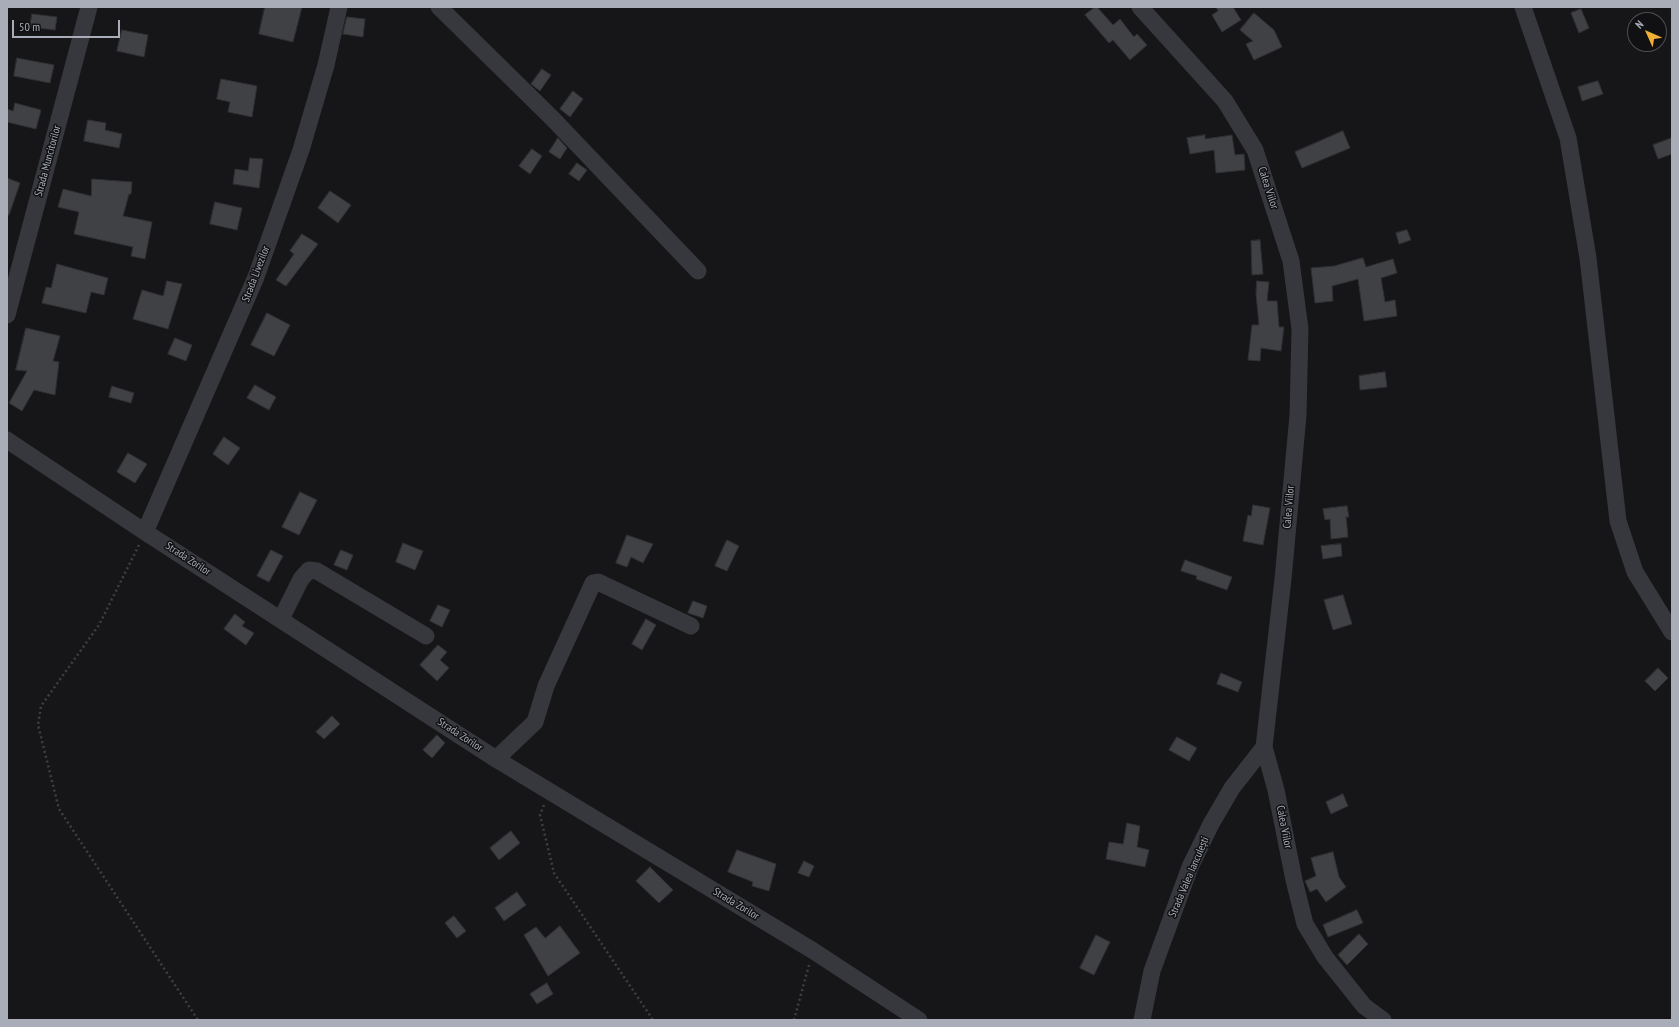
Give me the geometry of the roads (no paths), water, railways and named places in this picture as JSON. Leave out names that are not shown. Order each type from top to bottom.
[{"type":"street","name":"Strada Muncitorilor","points":[[7,315],[89,7]]},
{"type":"street","name":"Strada Livezilor","points":[[145,532],[256,277],[301,150],[326,65],[339,7]]},
{"type":"street","points":[[439,7],[553,119],[698,271]]},
{"type":"street","name":"Calea Viilor","points":[[1140,7],[1225,101],[1255,150],[1291,261],[1300,329],[1298,415],[1283,579],[1264,747],[1276,790],[1294,880],[1305,924],[1324,956],[1364,1006],[1384,1020]]},
{"type":"street","points":[[1523,7],[1568,138],[1588,258],[1618,521],[1634,572],[1672,632]]},
{"type":"street","name":"Strada Zorilor","points":[[7,440],[145,532],[496,759],[812,950],[919,1020]]},
{"type":"street","points":[[281,619],[301,579],[309,570],[317,571],[426,636]]},
{"type":"street","points":[[496,759],[535,722],[546,686],[593,583],[598,582],[691,626]]},
{"type":"street","name":"Strada Valea Ianculești","points":[[1142,1020],[1152,971],[1190,866],[1211,824],[1232,788],[1264,747]]}]
